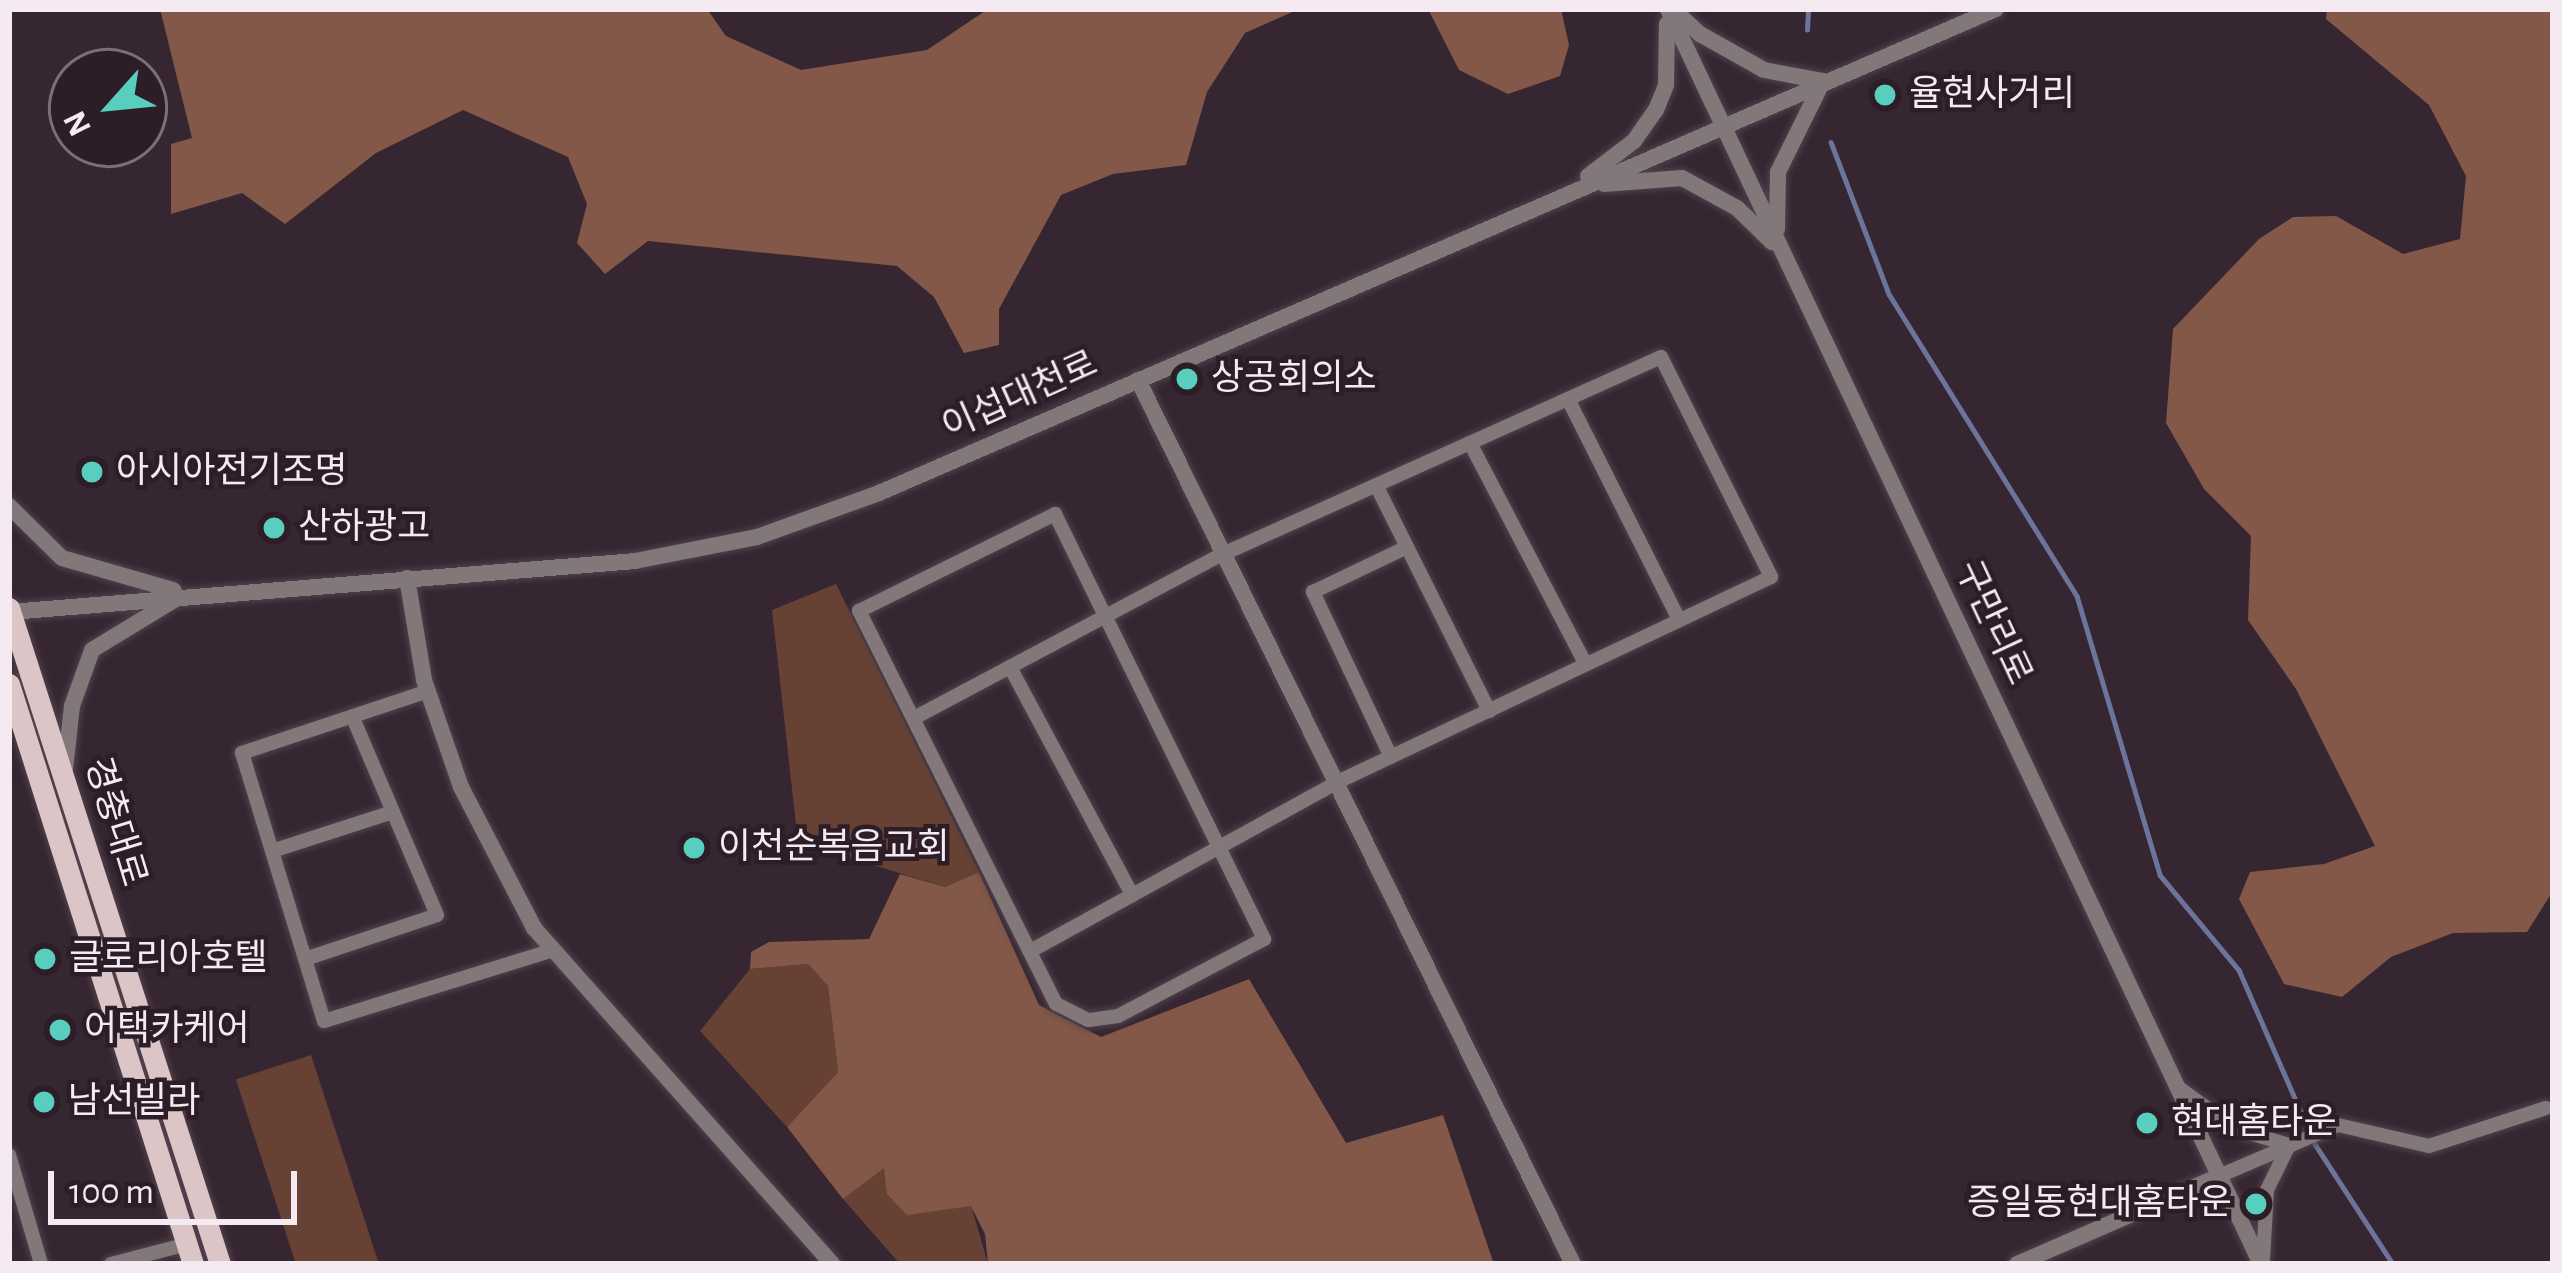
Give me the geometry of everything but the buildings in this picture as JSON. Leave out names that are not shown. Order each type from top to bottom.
[{"type":"main road","name":"경충대로","points":[[10,610],[220,1264]]},
{"type":"main road","name":"경충대로","points":[[9,685],[190,1254]]},
{"type":"street","points":[[1669,9],[1700,34],[1764,70],[1823,82],[1778,172],[1779,248]]},
{"type":"street","points":[[1568,192],[1634,141],[1656,110],[1671,49],[1669,9]]},
{"type":"street","name":"구만리로","points":[[1669,9],[2262,1264]]},
{"type":"street","name":"이섭대천로","points":[[10,610],[634,561],[757,537],[1138,380],[1996,9]]},
{"type":"street","points":[[1568,192],[1652,175],[1682,178],[1737,208],[1779,248]]},
{"type":"street","points":[[914,718],[1223,554],[1661,357],[1771,577],[1336,783],[1030,951]]},
{"type":"street","points":[[1138,380],[1574,1264]]},
{"type":"street","points":[[1568,399],[1679,620]]},
{"type":"street","points":[[1470,443],[1586,664]]},
{"type":"street","points":[[1376,485],[1489,711]]},
{"type":"street","points":[[9,506],[75,565],[185,593]]},
{"type":"street","points":[[1055,514],[1108,615],[1264,939],[1118,1016],[1088,1020],[1056,1004],[860,611],[1055,514]]},
{"type":"street","points":[[1391,757],[1313,592],[1407,547]]},
{"type":"street","points":[[407,578],[428,691],[461,787],[534,928],[832,1264]]},
{"type":"street","points":[[65,771],[72,706],[92,650],[185,593]]},
{"type":"street","points":[[1010,667],[1132,895]]},
{"type":"street","points":[[428,691],[242,753],[324,1021],[554,950]]},
{"type":"street","points":[[305,958],[437,915],[352,716]]},
{"type":"street","points":[[272,850],[393,812]]},
{"type":"street","points":[[2176,1086],[2236,1130],[2289,1145]]},
{"type":"street","points":[[2017,1264],[2331,1127],[2428,1146],[2546,1108]]},
{"type":"street","points":[[2262,1264],[2260,1220],[2289,1145]]},
{"type":"street","points":[[9,1155],[41,1264]]},
{"type":"street","points":[[111,1264],[190,1254]]},
{"type":"shaded area","points":[[160,9],[707,9],[726,36],[801,70],[927,50],[988,9],[1299,9],[1245,33],[1207,92],[1186,165],[1113,174],[1061,195],[999,309],[999,345],[964,353],[934,297],[897,266],[648,241],[605,274],[577,243],[587,204],[568,157],[463,110],[376,153],[285,224],[242,193],[171,214],[171,144],[192,138]]},
{"type":"shaded area","points":[[1428,9],[1561,9],[1569,45],[1560,76],[1508,94],[1459,70]]},
{"type":"shaded area","points":[[2327,9],[2553,9],[2553,891],[2527,932],[2453,933],[2391,957],[2342,997],[2284,984],[2239,899],[2250,872],[2324,864],[2375,846],[2296,689],[2248,620],[2251,536],[2204,489],[2166,423],[2173,329],[2259,239],[2293,217],[2336,216],[2403,254],[2460,239],[2466,176],[2429,105],[2326,19]]},
{"type":"shaded area","points":[[836,584],[979,872],[945,887],[798,842],[772,610]]},
{"type":"shaded area","points":[[979,872],[1039,1005],[1101,1037],[1249,979],[1346,1143],[1443,1115],[1494,1264],[988,1264],[985,1234],[971,1206],[907,1215],[887,1194],[884,1168],[843,1199],[787,1127],[838,1072],[828,986],[808,964],[750,969],[751,952],[769,942],[869,939],[900,874],[945,887]]},
{"type":"shaded area","points":[[808,964],[828,986],[838,1072],[787,1127],[700,1031],[750,969]]},
{"type":"shaded area","points":[[311,1055],[379,1264],[296,1264],[236,1079]]},
{"type":"shaded area","points":[[885,1166],[907,1214],[971,1205],[988,1264],[900,1264],[843,1199]]},
{"type":"waterway","points":[[1807,30],[1808,9]]},
{"type":"waterway","points":[[1831,142],[1889,294],[2077,596],[2160,875],[2239,970],[2315,1144],[2393,1264]]},
{"type":"place","name":"율현사거리","points":[[1885,95]]},
{"type":"place","name":"상공회의소","points":[[1187,379]]},
{"type":"place","name":"아시아전기조명","points":[[92,472]]},
{"type":"place","name":"산하광고","points":[[274,528]]},
{"type":"place","name":"이천순복음교회","points":[[694,848]]},
{"type":"place","name":"글로리아호텔","points":[[45,959]]},
{"type":"place","name":"어택카케어","points":[[60,1030]]},
{"type":"place","name":"남선빌라","points":[[44,1102]]},
{"type":"place","name":"현대홈타운","points":[[2147,1123]]},
{"type":"place","name":"증일동현대홈타운","points":[[2256,1204]]}]
